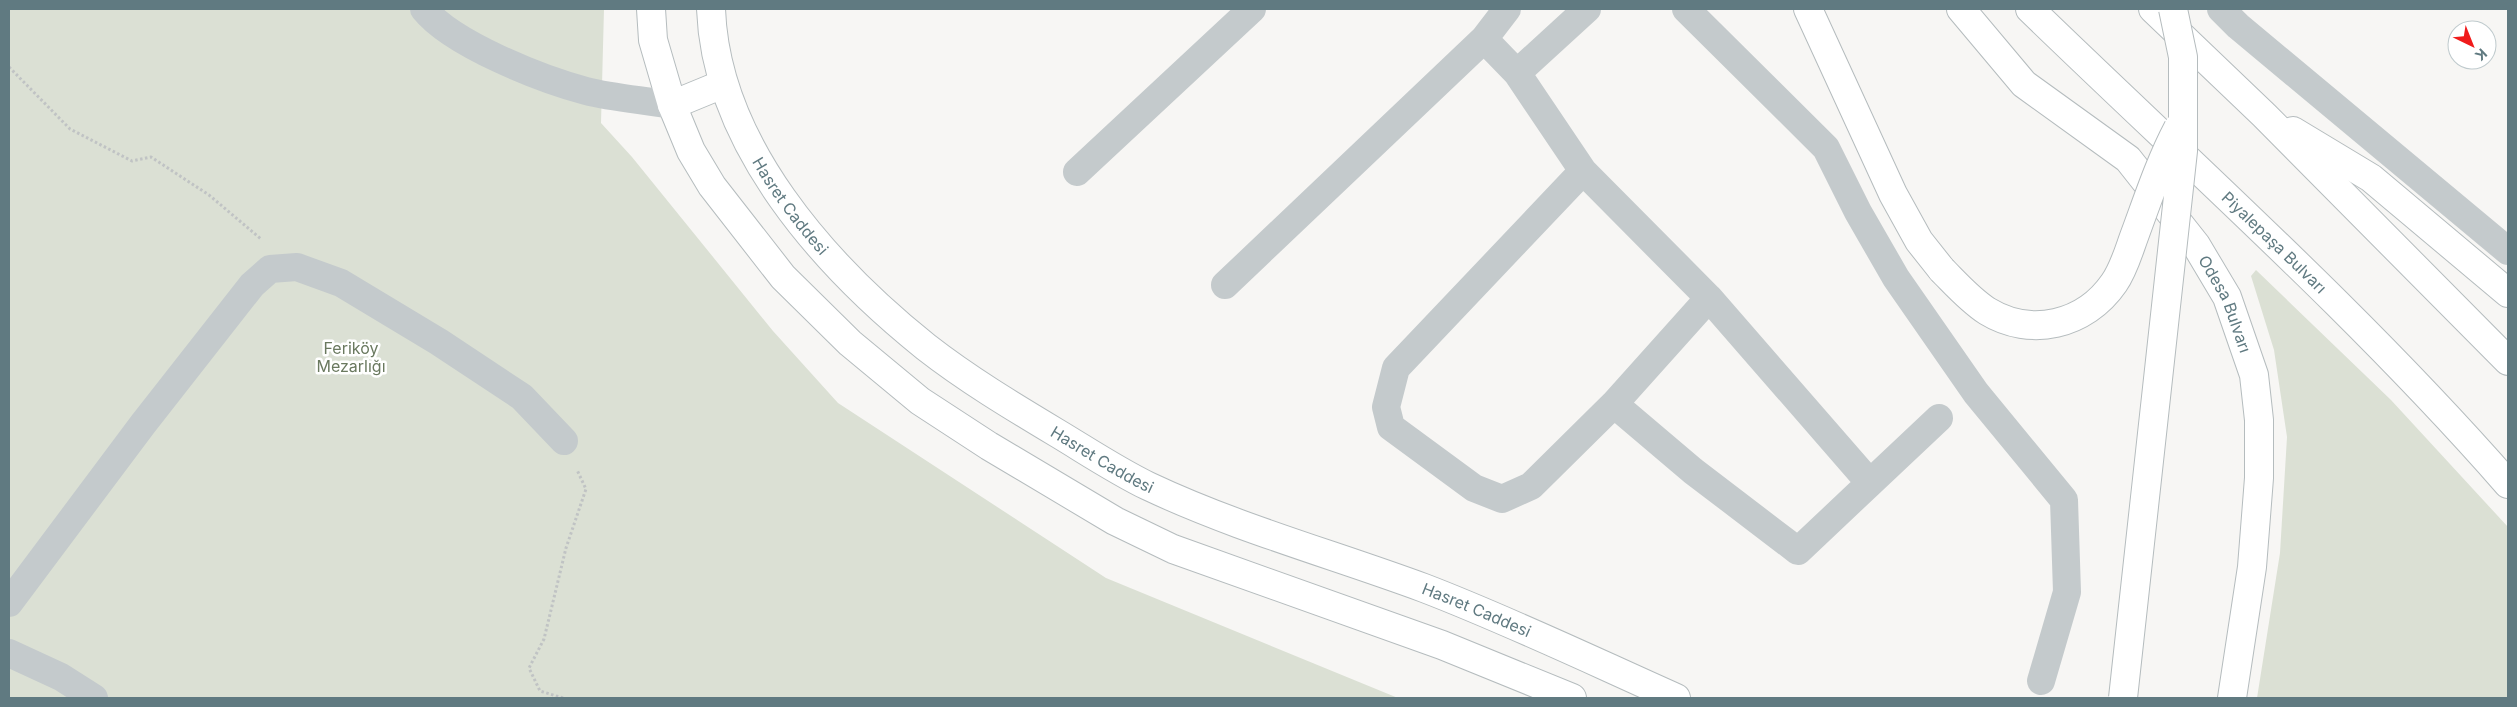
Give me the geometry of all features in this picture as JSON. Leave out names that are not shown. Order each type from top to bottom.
[{"type":"main road","points":[[652,9],[653,40],[672,104],[691,151],[712,186],[783,277],[850,343],[920,401],[989,446],[1115,521],[1173,549],[1442,645],[1572,698]]},
{"type":"main road","name":"Hasret Caddesi","points":[[711,9],[716,57],[723,84],[741,130],[769,177],[801,221],[834,260],[873,301],[928,348],[995,396],[1146,485],[1218,517],[1426,589],[1676,698]]},
{"type":"main road","points":[[1808,9],[1893,194],[1919,241],[1942,270],[1987,311],[2011,322],[2034,327],[2054,325],[2077,316],[2096,304],[2115,283],[2125,262],[2168,146],[2184,116]]},
{"type":"main road","name":"Odesa Bulvarı","points":[[1961,9],[2024,84],[2128,159],[2196,245],[2227,297],[2254,375],[2259,420],[2259,478],[2252,568],[2232,698]]},
{"type":"main road","name":"Piyalepaşa Bulvarı","points":[[2030,9],[2300,269],[2470,441],[2508,484]]},
{"type":"main road","points":[[2153,9],[2264,115],[2508,361]]},
{"type":"main road","points":[[2123,698],[2179,192],[2184,116],[2183,57],[2173,9]]},
{"type":"main road","points":[[672,104],[723,84]]},
{"type":"main road","points":[[2264,115],[2371,178],[2508,293]]},
{"type":"street","points":[[424,9],[435,23],[498,58],[586,91],[672,104]]},
{"type":"street","points":[[1077,172],[1252,9]]},
{"type":"street","points":[[1225,285],[1484,39],[1507,9]]},
{"type":"street","points":[[1517,73],[1587,9]]},
{"type":"street","points":[[1686,9],[1826,148],[1858,212],[1896,278],[1976,393],[2064,500],[2067,592],[2041,681]]},
{"type":"street","points":[[2221,9],[2508,251]]},
{"type":"street","points":[[1484,39],[1517,73],[1583,170],[1709,298],[1870,483]]},
{"type":"street","points":[[1583,170],[1396,368],[1386,407],[1391,427],[1474,488],[1502,499],[1531,486],[1614,404],[1709,298]]},
{"type":"street","points":[[9,603],[143,424],[252,285],[270,269],[297,267],[340,283],[439,342],[522,397],[564,441]]},
{"type":"street","points":[[1614,404],[1693,470],[1798,551],[1939,418]]},
{"type":"street","points":[[9,653],[62,677],[94,698]]},
{"type":"path","points":[[9,67],[70,129],[132,161],[151,157],[209,195],[265,243],[287,267]]},
{"type":"path","points":[[563,698],[540,691],[529,668],[544,639],[566,548],[586,489],[564,441]]},
{"type":"green space","name":"Feriköy Mezarlığı","points":[[9,9],[604,9],[601,123],[632,157],[773,331],[838,403],[1106,578],[1398,698],[9,698]]},
{"type":"green space","points":[[2256,270],[2391,400],[2508,527],[2508,698],[2257,698],[2280,553],[2287,437],[2274,350],[2251,276]]}]
